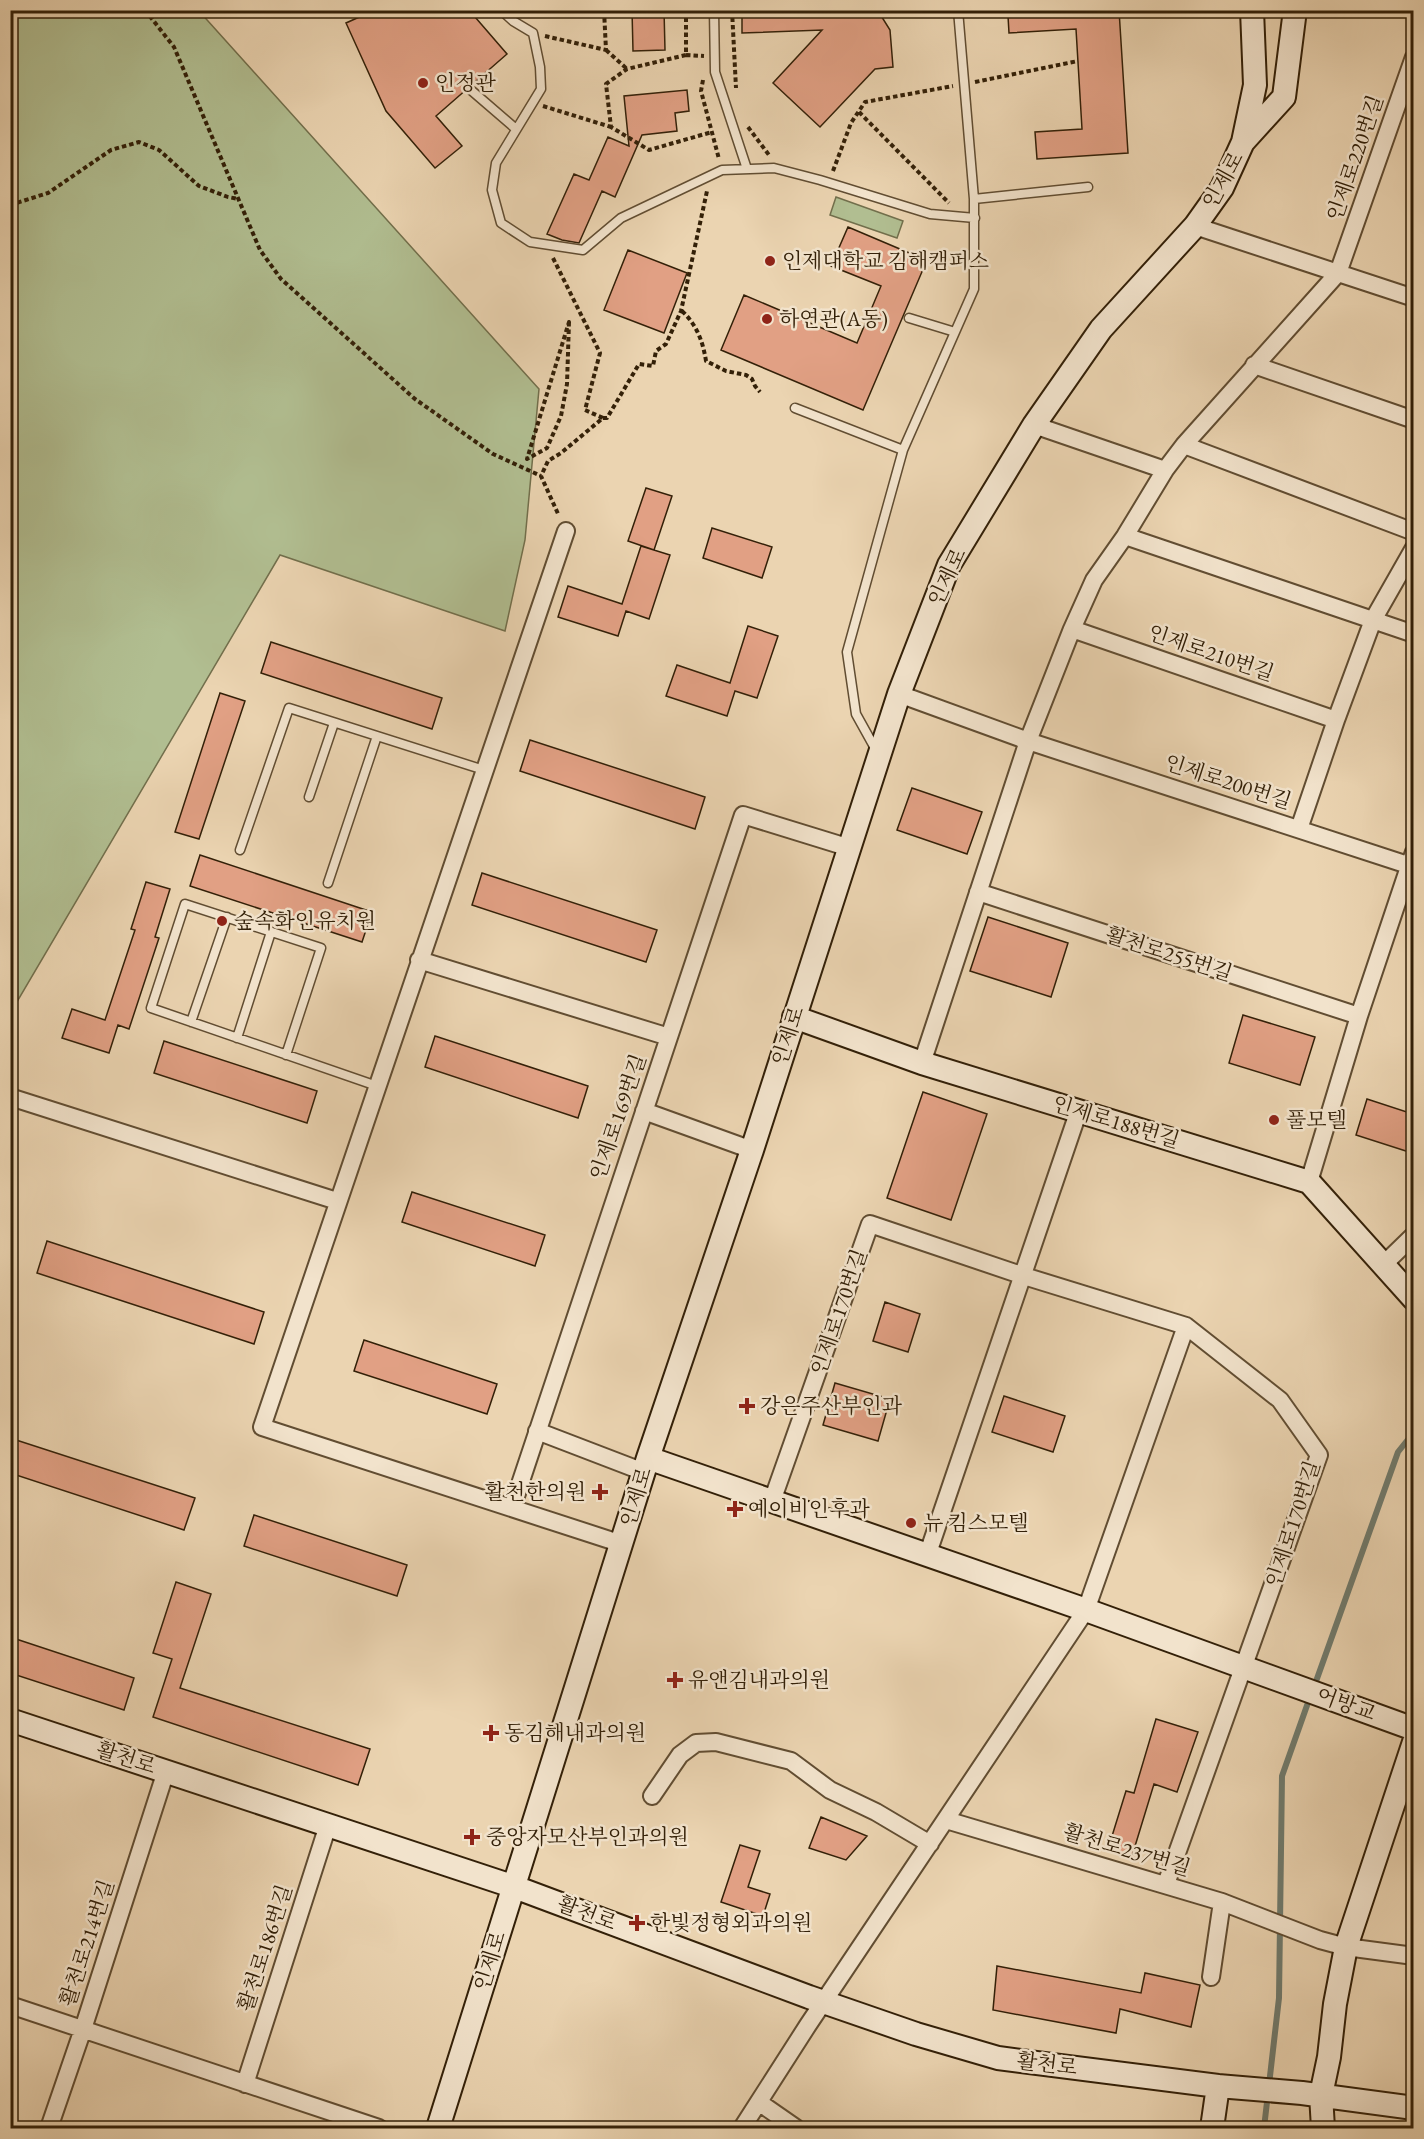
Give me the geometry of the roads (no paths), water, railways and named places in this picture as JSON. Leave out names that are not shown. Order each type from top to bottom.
[{"type":"street","name":"인제로","points":[[438,2128],[512,1886],[646,1465],[752,1150],[899,694],[949,565],[1034,425],[1101,329],[1195,226],[1221,188],[1243,142],[1255,85],[1252,10]]},
{"type":"street","points":[[1243,142],[1284,97],[1295,10]]},
{"type":"street","name":"인제로220번길","points":[[1338,273],[1413,57]]},
{"type":"street","points":[[1195,226],[1413,298]]},
{"type":"street","points":[[922,1063],[1028,741],[1072,628],[1095,580],[1165,470],[1254,365],[1338,273]]},
{"type":"street","points":[[1254,365],[1413,420]]},
{"type":"street","points":[[1034,425],[1165,470]]},
{"type":"street","points":[[1184,446],[1413,532]]},
{"type":"street","points":[[566,531],[262,1427],[622,1544]]},
{"type":"street","points":[[1125,536],[1413,634]]},
{"type":"street","points":[[1299,829],[1373,620],[1413,548]]},
{"type":"street","name":"인제로210번길","points":[[1072,628],[1336,720]]},
{"type":"street","name":"인제로200번길","points":[[899,694],[1028,741],[1299,829],[1412,862]]},
{"type":"street","name":"인제로169번길","points":[[512,1508],[743,815],[850,848]]},
{"type":"street","points":[[1412,862],[1359,1016],[1309,1182],[1413,1299]]},
{"type":"street","name":"활천로255번길","points":[[978,892],[1359,1016]]},
{"type":"street","points":[[419,960],[669,1037]]},
{"type":"street","name":"인제로188번길","points":[[794,1017],[922,1063],[1309,1182]]},
{"type":"street","points":[[10,1097],[337,1201]]},
{"type":"street","points":[[927,1556],[1079,1110]]},
{"type":"street","points":[[644,1111],[752,1150]]},
{"type":"street","name":"인제로170번길","points":[[772,1501],[870,1224],[1023,1276],[1186,1326],[1280,1400],[1318,1455],[1243,1668]]},
{"type":"street","points":[[1383,1265],[1413,1235]]},
{"type":"street","points":[[742,2128],[1086,1610],[1186,1326]]},
{"type":"street","points":[[537,1431],[772,1501],[1086,1610],[1243,1668],[1166,1884]]},
{"type":"street","name":"어방교","points":[[1243,1668],[1405,1726]]},
{"type":"street","name":"활천로","points":[[10,1720],[512,1886],[824,2002],[916,2034],[998,2058],[1229,2087],[1312,2094]]},
{"type":"street","points":[[652,1796],[680,1755],[696,1743],[716,1742],[791,1761],[830,1790],[876,1812],[930,1844]]},
{"type":"street","points":[[1323,2128],[1312,2094],[1329,2057],[1335,2004],[1346,1947],[1412,1749]]},
{"type":"street","name":"활천로214번길","points":[[49,2128],[165,1771]]},
{"type":"street","name":"활천로237번길","points":[[946,1820],[1166,1884],[1222,1902],[1320,1940],[1346,1947]]},
{"type":"street","name":"활천로186번길","points":[[245,2084],[328,1825]]},
{"type":"street","points":[[1211,1977],[1222,1902]]},
{"type":"street","points":[[1346,1947],[1413,1956]]},
{"type":"street","points":[[10,2005],[379,2128]]},
{"type":"street","points":[[1212,2128],[1229,2087]]},
{"type":"street","points":[[1312,2094],[1413,2108]]},
{"type":"street","points":[[760,2103],[796,2128]]},
{"type":"lane","points":[[501,10],[513,21],[533,33],[540,67],[541,89],[496,163],[492,190],[501,223],[530,242],[583,250],[621,218],[722,170],[774,168],[930,214],[975,218]]},
{"type":"lane","points":[[714,10],[716,72],[747,169]]},
{"type":"lane","points":[[879,755],[856,714],[847,652],[903,450],[974,289],[974,199],[958,10]]},
{"type":"lane","points":[[472,92],[516,129]]},
{"type":"lane","points":[[974,199],[1088,187]]},
{"type":"lane","points":[[909,318],[955,332]]},
{"type":"lane","points":[[795,408],[903,450]]},
{"type":"lane","points":[[240,850],[289,708],[484,770]]},
{"type":"lane","points":[[309,797],[334,723]]},
{"type":"lane","points":[[328,883],[377,736]]},
{"type":"lane","points":[[286,1055],[321,948],[185,904],[151,1008],[286,1055],[376,1086]]},
{"type":"lane","points":[[191,1022],[227,917]]},
{"type":"lane","points":[[237,1038],[271,932]]},
{"type":"waterway","points":[[1314,1687],[1398,1452],[1414,1432]]},
{"type":"waterway","points":[[1264,2128],[1279,1998],[1282,1776],[1310,1697]]},
{"type":"place","name":"인정관","points":[[423,83]]},
{"type":"place","name":"인제대학교 김해캠퍼스","points":[[770,261]]},
{"type":"place","name":"하연관(A동)","points":[[767,319]]},
{"type":"place","name":"숲속화인유치원","points":[[222,921]]},
{"type":"place","name":"풀모텔","points":[[1274,1120]]},
{"type":"place","name":"강은주산부인과","points":[[747,1406]]},
{"type":"place","name":"활천한의원","points":[[600,1492]]},
{"type":"place","name":"예이비인후과","points":[[735,1509]]},
{"type":"place","name":"뉴 킴스모텔","points":[[911,1523]]},
{"type":"place","name":"유앤김내과의원","points":[[675,1680]]},
{"type":"place","name":"동김해내과의원","points":[[491,1733]]},
{"type":"place","name":"중앙자모산부인과의원","points":[[472,1837]]},
{"type":"place","name":"한빛정형외과의원","points":[[637,1923]]}]
